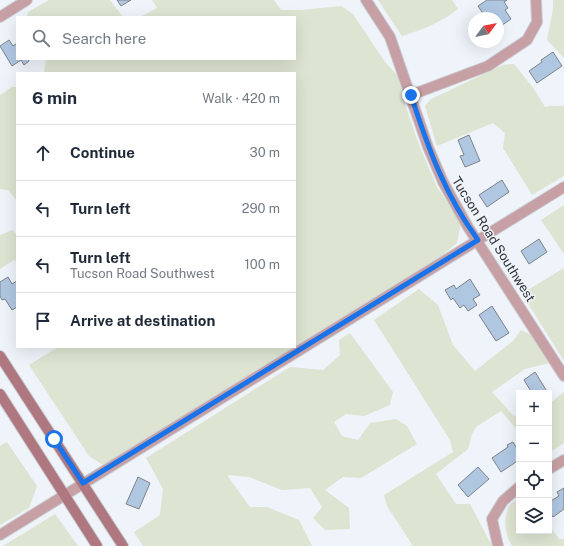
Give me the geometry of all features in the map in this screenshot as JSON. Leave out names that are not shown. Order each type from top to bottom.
[{"type":"street","points":[[0,16],[27,0]]},
{"type":"street","name":"Tucson Road Southwest","points":[[366,0],[390,37],[428,146],[443,182],[468,227],[478,240],[564,376]]},
{"type":"street","points":[[411,95],[488,66],[527,40],[538,22],[537,1]]},
{"type":"street","points":[[0,535],[564,187]]},
{"type":"street","points":[[0,356],[123,546]]},
{"type":"street","points":[[0,394],[97,546]]},
{"type":"street","points":[[552,467],[564,460]]},
{"type":"street","points":[[498,546],[492,519],[503,501],[516,490]]},
{"type":"green space","points":[[49,0],[110,0],[122,16],[27,16],[28,12]]},
{"type":"green space","points":[[152,0],[274,0],[281,10],[300,10],[341,6],[353,14],[385,62],[398,76],[406,107],[419,145],[437,187],[461,223],[457,243],[437,259],[296,345],[296,72],[44,72],[46,60],[296,60],[296,16],[142,16],[157,8]]},
{"type":"green space","points":[[378,0],[452,0],[458,9],[432,25],[402,36]]},
{"type":"green space","points":[[553,0],[564,0],[564,58],[547,40],[553,9]]},
{"type":"green space","points":[[514,64],[534,89],[545,107],[564,106],[564,176],[532,195],[503,148],[505,133],[493,123],[437,146],[425,106],[431,99],[503,65]]},
{"type":"green space","points":[[12,87],[16,87],[16,200],[8,190],[0,189],[0,95]]},
{"type":"green space","points":[[564,205],[564,254],[541,220]]},
{"type":"green space","points":[[13,230],[16,234],[16,261],[14,260],[0,269],[0,235]]},
{"type":"green space","points":[[564,268],[564,361],[529,305],[526,291]]},
{"type":"green space","points":[[419,289],[438,305],[453,345],[475,371],[513,341],[521,330],[532,335],[549,363],[525,369],[492,392],[514,416],[516,416],[516,428],[501,411],[476,427],[472,434],[468,449],[436,474],[456,504],[470,504],[492,546],[413,546],[387,506],[384,495],[453,452],[450,440],[374,320]]},
{"type":"green space","points":[[350,333],[393,392],[390,405],[364,416],[346,414],[334,422],[342,436],[358,440],[370,423],[396,419],[407,426],[417,444],[361,478],[343,477],[325,490],[349,508],[350,529],[325,530],[313,518],[322,507],[310,488],[282,490],[249,477],[227,475],[250,507],[267,507],[299,520],[312,546],[143,546],[134,532],[160,515],[163,489],[146,458],[290,367],[323,370],[340,355],[339,340]]},
{"type":"green space","points":[[56,348],[292,348],[103,465],[89,456],[29,365]]},
{"type":"green space","points":[[564,392],[564,443],[552,451],[552,426],[552,402]]},
{"type":"green space","points":[[7,442],[37,486],[29,508],[0,525],[0,446]]},
{"type":"green space","points":[[516,500],[516,534],[552,534],[552,529],[559,539],[564,539],[564,546],[512,546],[506,532],[505,521],[507,511],[511,504]]},
{"type":"green space","points":[[55,514],[78,546],[3,546]]},
{"type":"building","points":[[117,0],[131,0],[121,6]]},
{"type":"building","points":[[487,0],[507,0],[504,2],[508,8],[505,10],[511,19],[504,24],[504,12],[482,12],[478,6]]},
{"type":"building","points":[[9,40],[13,46],[16,44],[16,60],[21,60],[12,66],[0,46]]},
{"type":"building","points":[[553,52],[562,66],[537,83],[529,71]]},
{"type":"building","points":[[21,60],[28,60],[29,61],[24,65]]},
{"type":"building","points":[[469,135],[480,161],[465,167],[460,156],[464,155],[458,140]]},
{"type":"building","points":[[502,180],[509,192],[487,207],[479,195]]},
{"type":"building","points":[[539,239],[547,252],[529,264],[521,251]]},
{"type":"building","points":[[8,277],[12,284],[16,282],[16,308],[12,310],[5,299],[2,300],[0,296],[0,282]]},
{"type":"building","points":[[470,279],[480,295],[473,299],[477,305],[468,311],[464,305],[460,308],[453,298],[451,300],[445,290],[454,285],[456,289]]},
{"type":"building","points":[[492,306],[509,333],[496,341],[479,315]]},
{"type":"building","points":[[535,372],[546,390],[530,390],[524,380]]},
{"type":"building","points":[[513,442],[516,447],[516,462],[501,472],[492,458],[508,447],[507,445]]},
{"type":"building","points":[[478,467],[489,479],[468,497],[458,485]]},
{"type":"building","points":[[138,477],[150,483],[139,509],[126,504]]},
{"type":"building","points":[[564,488],[564,509],[553,517],[552,500],[559,496],[557,492]]},
{"type":"route","points":[[54,439],[83,483],[478,240],[468,227],[443,182],[428,146],[411,95]]}]
